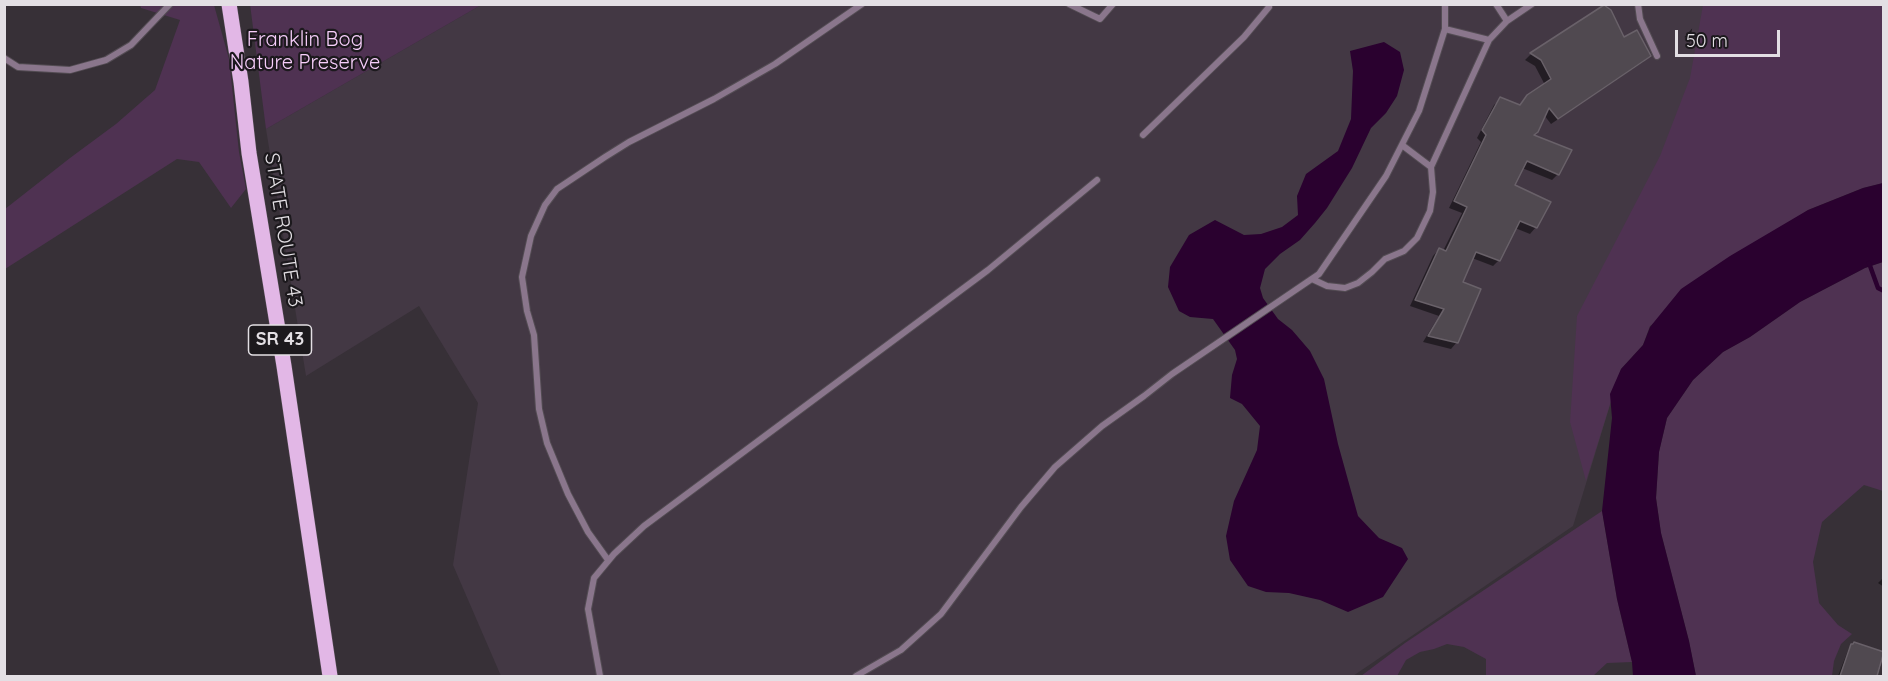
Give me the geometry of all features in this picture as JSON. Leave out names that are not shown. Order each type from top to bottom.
[{"type":"main road","name":"STATE ROUTE 43","points":[[229,4],[249,153],[330,676]]},
{"type":"lane","points":[[4,58],[18,67],[70,70],[106,60],[131,45],[170,4]]},
{"type":"lane","points":[[608,560],[588,532],[568,494],[547,443],[539,409],[534,335],[527,311],[522,277],[531,236],[545,205],[557,189],[605,157],[775,64],[862,4]]},
{"type":"lane","points":[[1069,4],[1100,19],[1113,4]]},
{"type":"lane","points":[[856,676],[901,650],[941,614],[1021,507],[1055,467],[1102,426],[1172,374],[1319,274],[1386,176],[1419,111],[1445,29],[1445,4]]},
{"type":"lane","points":[[1496,4],[1507,21]]},
{"type":"lane","points":[[1312,279],[1327,286],[1346,288],[1358,283],[1385,259],[1404,251],[1417,238],[1430,211],[1433,192],[1431,167],[1489,40],[1507,21],[1532,4]]},
{"type":"lane","points":[[1638,4],[1640,19],[1657,56]]},
{"type":"lane","points":[[1143,135],[1244,37],[1269,5]]},
{"type":"lane","points":[[1445,29],[1489,40]]},
{"type":"lane","points":[[1402,145],[1431,167]]},
{"type":"lane","points":[[600,676],[588,609],[594,578],[608,560],[644,526],[988,270],[1097,180]]},
{"type":"shaded area","points":[[481,5],[1809,5],[1709,81],[1573,526],[1353,676],[501,676],[453,565],[478,403],[419,306],[306,376],[266,129]]},
{"type":"shaded area","points":[[1384,42],[1400,52],[1404,70],[1397,96],[1386,113],[1371,128],[1352,168],[1327,208],[1300,240],[1280,254],[1265,269],[1260,288],[1263,298],[1278,319],[1292,330],[1310,351],[1324,379],[1338,444],[1358,516],[1379,538],[1402,548],[1408,559],[1383,597],[1348,612],[1320,600],[1289,593],[1266,592],[1248,586],[1230,560],[1226,536],[1234,501],[1257,450],[1260,426],[1242,404],[1230,398],[1232,375],[1237,359],[1235,350],[1213,319],[1190,317],[1179,311],[1168,287],[1170,267],[1189,235],[1215,220],[1244,235],[1261,234],[1282,227],[1298,215],[1297,196],[1306,174],[1338,151],[1351,119],[1353,71],[1350,51]]},
{"type":"shaded area","points":[[1883,183],[1883,262],[1865,268],[1800,302],[1750,337],[1723,352],[1693,380],[1667,418],[1659,452],[1656,498],[1661,533],[1696,676],[1633,676],[1602,511],[1612,418],[1610,394],[1621,369],[1643,345],[1650,327],[1681,289],[1730,256],[1808,210],[1863,188]]},
{"type":"green space","name":"Franklin Bog Nature Preserve","points":[[250,4],[481,4],[481,5],[266,129]]},
{"type":"green space","points":[[140,5],[214,5],[229,59],[239,152],[246,189],[231,208],[199,162],[177,159],[5,269],[5,209],[116,124],[155,90],[180,20],[141,8]]},
{"type":"green space","points":[[1703,5],[1883,5],[1883,183],[1863,188],[1808,210],[1650,326],[1643,345],[1621,369],[1586,481],[1570,422],[1577,316],[1660,156],[1690,78]]},
{"type":"green space","points":[[1883,262],[1883,491],[1864,485],[1822,522],[1813,562],[1819,603],[1838,625],[1852,634],[1841,644],[1834,661],[1832,676],[1696,676],[1661,533],[1656,498],[1659,452],[1667,418],[1693,380],[1723,352],[1750,337],[1800,302],[1865,268]]},
{"type":"green space","points":[[1602,511],[1617,599],[1632,662],[1607,663],[1593,676],[1487,676],[1486,659],[1464,647],[1447,644],[1420,652],[1406,660],[1397,676],[1361,676],[1405,643]]},
{"type":"building","points":[[1604,5],[1611,10],[1624,37],[1637,30],[1651,56],[1558,119],[1549,108],[1538,132],[1534,135],[1572,150],[1559,175],[1527,161],[1515,185],[1551,202],[1537,228],[1520,221],[1500,261],[1476,252],[1463,282],[1481,289],[1458,343],[1428,336],[1444,309],[1415,300],[1439,248],[1446,251],[1467,207],[1454,201],[1486,135],[1482,130],[1500,97],[1520,105],[1527,95],[1551,79],[1541,60],[1530,53]]},
{"type":"building","points":[[1854,642],[1884,652],[1877,676],[1840,676],[1851,644]]},
{"type":"waterway","points":[[1869,263],[1878,288],[1884,291]]}]
